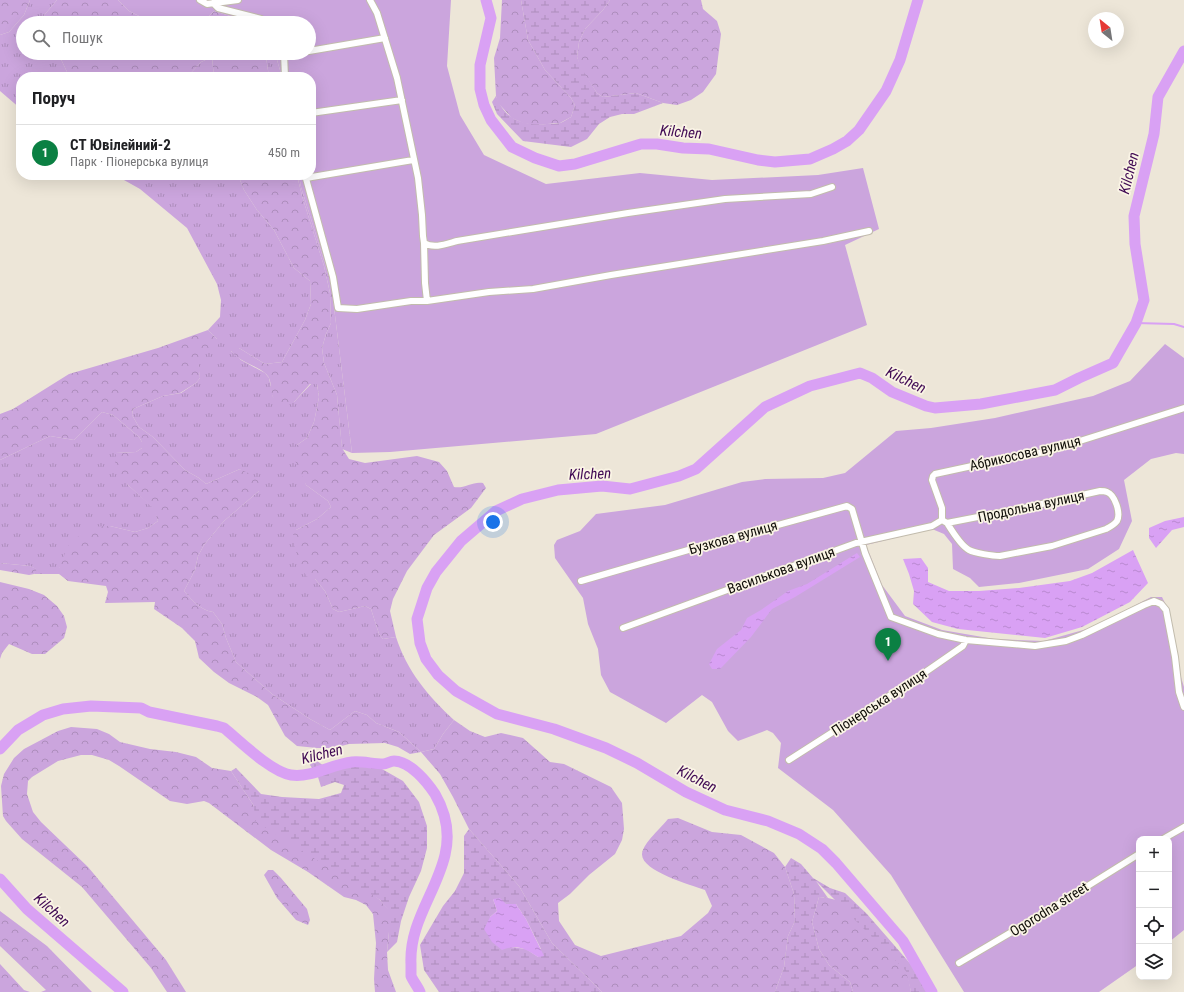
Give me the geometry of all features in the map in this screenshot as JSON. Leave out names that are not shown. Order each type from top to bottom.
[{"type":"street","points":[[200,0],[207,4],[238,0]]},
{"type":"street","points":[[370,0],[377,13],[397,78],[418,178],[424,243],[427,301]]},
{"type":"street","points":[[213,3],[218,8],[249,16]]},
{"type":"street","points":[[316,50],[385,38]]},
{"type":"street","points":[[285,60],[285,72]]},
{"type":"street","points":[[316,112],[402,100]]},
{"type":"street","points":[[316,175],[413,160]]},
{"type":"street","points":[[306,180],[334,277],[338,308],[357,309],[489,292],[533,289],[823,241],[869,231]]},
{"type":"street","points":[[424,243],[431,246],[436,246],[635,212],[725,199],[811,194],[832,187]]},
{"type":"street","name":"Абрикосова вулиця","points":[[944,522],[942,508],[932,480],[935,474],[1008,458],[1045,452],[1184,408]]},
{"type":"street","name":"Продольна вулиця","points":[[1100,491],[1106,492],[1110,495],[1115,502],[1118,511],[1118,518],[1113,525],[1106,529],[1052,546],[1000,556],[992,556],[969,550],[960,542],[944,522],[1024,508],[1100,491]]},
{"type":"street","name":"Бузкова вулиця","points":[[581,581],[847,506],[852,509],[865,553],[891,617],[938,634],[966,640]]},
{"type":"street","name":"Василькова вулиця","points":[[623,628],[856,543],[944,522]]},
{"type":"street","points":[[966,640],[1035,646],[1066,641],[1154,601],[1161,604],[1166,610],[1175,657],[1179,692],[1184,708]]},
{"type":"street","name":"Піонерська вулиця","points":[[789,760],[914,680],[963,646],[966,640]]},
{"type":"street","points":[[1168,836],[1184,827]]},
{"type":"street","name":"Ogorodna street","points":[[959,963],[1054,907],[1136,856]]},
{"type":"green space","points":[[0,0],[30,0],[24,15],[16,16],[16,24],[9,32],[0,35]]},
{"type":"green space","points":[[30,0],[57,0],[44,16],[23,16]]},
{"type":"green space","points":[[57,0],[118,0],[129,11],[139,16],[44,16]]},
{"type":"green space","points":[[118,0],[451,0],[447,66],[460,115],[484,155],[546,184],[640,173],[712,180],[818,175],[863,168],[879,229],[845,245],[867,325],[596,434],[390,452],[352,453],[331,283],[300,180],[316,180],[316,72],[281,72],[277,60],[316,60],[316,16],[230,16],[214,11],[209,16],[139,16],[129,11]]},
{"type":"green space","points":[[502,0],[521,0],[528,40],[545,70],[571,98],[575,105],[571,117],[560,123],[535,125],[523,123],[512,118],[498,103],[496,96],[494,58],[500,38]]},
{"type":"green space","points":[[521,0],[610,0],[603,10],[585,29],[579,42],[577,57],[582,69],[597,93],[603,97],[636,93],[663,103],[634,114],[622,114],[610,117],[599,124],[587,139],[571,147],[523,141],[497,114],[492,102],[496,96],[500,104],[510,116],[516,120],[531,124],[561,123],[571,117],[575,105],[571,98],[545,70],[528,40]]},
{"type":"green space","points":[[610,0],[701,0],[703,9],[717,21],[721,34],[716,74],[703,92],[691,100],[677,105],[663,103],[636,93],[603,97],[597,93],[581,69],[577,57],[579,42],[585,29],[603,10]]},
{"type":"green space","points":[[214,11],[230,16],[209,16]]},
{"type":"green space","points":[[16,24],[16,60],[61,60],[67,72],[16,72],[16,105],[0,91],[0,35],[9,32]]},
{"type":"green space","points":[[61,60],[205,60],[201,62],[192,72],[67,72]]},
{"type":"green space","points":[[205,60],[212,60],[214,72],[192,72],[201,62]]},
{"type":"green space","points":[[212,60],[266,60],[268,72],[214,72]]},
{"type":"green space","points":[[266,60],[277,60],[281,72],[268,72]]},
{"type":"green space","points":[[124,180],[240,180],[244,190],[257,210],[274,230],[294,268],[310,281],[311,304],[305,320],[282,362],[265,364],[239,348],[231,351],[241,360],[265,373],[269,378],[273,397],[294,402],[311,384],[317,384],[319,397],[314,422],[307,438],[297,445],[306,485],[328,501],[331,507],[317,519],[296,530],[315,579],[325,591],[333,609],[339,612],[365,606],[371,609],[379,634],[383,639],[396,637],[412,672],[427,692],[454,720],[434,749],[421,752],[399,732],[376,723],[367,715],[355,711],[330,730],[310,719],[272,694],[236,662],[222,624],[213,612],[200,607],[184,591],[195,570],[198,556],[204,545],[224,521],[259,491],[240,469],[206,484],[185,470],[153,437],[139,427],[132,415],[133,409],[163,396],[181,393],[196,383],[200,378],[197,357],[217,339],[208,330],[220,317],[221,300],[217,284],[187,228],[140,189]]},
{"type":"green space","points":[[240,180],[298,180],[324,266],[330,293],[331,323],[322,348],[324,363],[337,395],[342,448],[349,459],[365,463],[417,456],[439,462],[447,471],[454,487],[483,483],[486,488],[471,508],[434,535],[407,571],[393,599],[390,611],[396,637],[383,639],[379,634],[371,609],[365,606],[339,612],[333,609],[325,591],[315,579],[309,579],[298,558],[293,535],[296,530],[317,519],[331,507],[328,501],[306,485],[293,456],[297,445],[307,438],[314,422],[319,397],[317,384],[310,384],[294,402],[282,406],[273,397],[268,376],[261,370],[239,359],[231,351],[228,345],[239,348],[265,364],[282,362],[305,320],[311,304],[310,281],[294,268],[274,230],[257,210],[244,190]]},
{"type":"green space","points":[[298,180],[300,180],[331,283],[352,453],[342,449],[337,395],[324,363],[322,348],[331,323],[330,293],[324,266]]},
{"type":"green space","points":[[208,330],[217,339],[218,345],[198,357],[200,378],[196,383],[180,393],[163,396],[133,409],[132,415],[139,427],[153,437],[185,470],[206,484],[240,469],[261,482],[259,491],[224,521],[204,545],[198,556],[195,570],[184,591],[200,607],[213,612],[222,624],[236,662],[272,694],[310,719],[330,730],[355,711],[367,715],[376,723],[399,732],[421,752],[410,754],[398,747],[385,743],[349,744],[334,748],[297,746],[285,736],[268,705],[257,697],[229,683],[214,672],[199,658],[195,641],[182,628],[154,609],[155,602],[105,603],[108,592],[106,586],[68,581],[59,574],[59,568],[69,544],[90,527],[110,526],[135,532],[148,528],[158,521],[154,509],[128,485],[115,465],[116,453],[136,452],[142,448],[142,442],[139,437],[113,415],[102,412],[74,440],[50,436],[0,460],[0,414],[13,409],[69,374],[158,348]]},
{"type":"green space","points":[[1165,344],[1184,358],[1184,454],[1176,453],[1151,459],[1124,480],[1132,521],[1119,549],[1088,569],[1019,583],[979,587],[970,578],[953,569],[952,544],[944,534],[932,529],[866,545],[882,585],[905,616],[942,630],[994,639],[1044,641],[1094,627],[1151,597],[1162,597],[1167,607],[1180,674],[1184,687],[1184,930],[1172,940],[1172,836],[1136,836],[1136,966],[1099,992],[964,992],[891,875],[833,810],[778,768],[781,743],[773,733],[767,730],[738,741],[728,731],[712,702],[702,695],[666,723],[610,692],[601,675],[598,649],[588,624],[583,598],[555,558],[554,545],[557,540],[580,531],[596,514],[665,505],[742,482],[765,479],[823,478],[845,473],[896,431],[931,428],[995,418],[1093,396],[1130,381]]},
{"type":"green space","points":[[102,412],[113,415],[139,437],[142,442],[142,448],[136,452],[116,453],[128,485],[155,509],[158,521],[148,528],[135,532],[110,526],[59,568],[59,574],[34,574],[36,569],[30,566],[0,563],[0,460],[50,436],[74,440]]},
{"type":"green space","points":[[0,563],[30,566],[37,569],[34,574],[29,575],[0,570]]},
{"type":"green space","points":[[0,582],[29,589],[44,595],[57,606],[64,616],[67,627],[64,638],[45,654],[32,654],[9,644],[2,653],[0,659]]},
{"type":"green space","points":[[454,720],[470,731],[485,737],[501,733],[523,738],[550,762],[564,764],[611,787],[622,803],[624,829],[622,840],[615,854],[558,903],[559,921],[575,945],[601,956],[681,936],[708,913],[712,906],[705,890],[658,872],[649,866],[644,860],[642,854],[643,850],[653,835],[668,819],[678,818],[712,832],[741,835],[774,853],[785,867],[794,894],[795,921],[788,936],[784,967],[775,992],[602,992],[552,943],[519,886],[469,829],[440,774],[421,752],[434,749]]},
{"type":"green space","points":[[71,727],[97,729],[109,734],[120,742],[196,757],[212,768],[231,771],[254,806],[380,900],[389,910],[387,952],[388,970],[396,992],[375,992],[374,979],[376,943],[373,914],[366,905],[356,900],[344,897],[308,872],[271,850],[209,803],[204,801],[187,804],[170,801],[109,760],[92,755],[81,755],[58,761],[28,781],[27,794],[33,812],[41,822],[88,867],[166,960],[186,992],[167,992],[151,968],[82,887],[22,839],[3,816],[1,786],[4,774],[14,758],[24,749],[58,731]]},
{"type":"green space","points":[[313,760],[317,761],[331,771],[345,766],[361,765],[382,769],[403,781],[419,802],[427,826],[427,848],[421,871],[409,897],[401,921],[397,942],[387,952],[389,911],[380,900],[255,821],[254,806],[231,771],[236,768],[261,794],[319,799],[341,793],[344,785],[335,782],[321,787],[318,777],[310,765]]},
{"type":"green space","points":[[469,829],[519,886],[552,943],[602,992],[439,992],[424,970],[420,945],[443,906],[455,891],[464,873],[464,836]],"holes":[[[493,899],[506,904],[516,904],[526,919],[541,949],[538,957],[526,949],[511,947],[490,917],[497,911]]]},
{"type":"green space","points":[[791,858],[801,864],[813,878],[830,888],[845,893],[867,914],[914,968],[927,992],[911,992],[906,971],[816,881],[828,898],[819,897],[812,922],[819,949],[829,965],[850,982],[853,992],[775,992],[784,967],[788,936],[795,921],[794,894],[785,867]]},
{"type":"green space","points":[[268,870],[273,870],[281,878],[307,909],[310,920],[308,925],[296,920],[277,898],[264,875]]},
{"type":"green space","points":[[819,897],[844,902],[907,971],[911,992],[853,992],[850,982],[829,965],[819,949],[812,922]]},
{"type":"green space","points":[[0,911],[47,946],[92,992],[41,992],[46,990],[0,946]]},
{"type":"green space","points":[[0,964],[24,990],[30,992],[0,992]]},
{"type":"water","points":[[1184,517],[1184,527],[1172,530],[1156,548],[1149,538],[1149,528],[1165,521]]},
{"type":"water","points":[[1133,550],[1148,583],[1130,602],[1082,627],[1045,638],[958,629],[932,622],[913,604],[914,591],[903,559],[921,558],[928,568],[928,582],[949,591],[979,591],[1019,588],[1070,581],[1092,573]]},
{"type":"water","points":[[857,553],[860,557],[795,597],[772,609],[751,637],[720,669],[712,669],[709,664],[717,649],[741,630],[747,618],[788,591],[807,584]]},
{"type":"water","points":[[500,898],[506,904],[516,904],[526,919],[544,956],[538,957],[525,949],[517,947],[502,950],[492,942],[484,929],[490,917],[497,911],[493,899]]},
{"type":"waterway","name":"Kilchen","points":[[486,0],[491,18],[480,65],[480,89],[484,105],[491,120],[512,147],[535,158],[559,166],[575,164],[641,144],[709,149],[758,160],[775,162],[810,159],[833,149],[847,141],[859,130],[886,91],[900,60],[918,0]]},
{"type":"waterway","name":"Kilchen","points":[[932,992],[903,941],[836,863],[822,849],[799,834],[768,821],[725,810],[686,792],[637,763],[606,748],[554,729],[497,714],[456,691],[438,675],[426,659],[420,643],[417,619],[427,588],[436,572],[461,541],[496,511],[522,499],[558,490],[602,486],[630,489],[679,476],[696,469],[765,407],[810,386],[860,373],[872,378],[892,392],[926,406],[935,408],[981,404],[1055,390],[1113,363],[1136,323],[1144,300],[1135,244],[1134,216],[1154,134],[1158,97],[1184,51]]},
{"type":"waterway","points":[[1136,323],[1174,324],[1184,327]]},
{"type":"waterway","name":"Kilchen","points":[[0,749],[18,730],[43,715],[63,709],[91,706],[141,708],[149,712],[224,728],[265,762],[283,773],[291,775],[307,775],[337,765],[352,762],[383,764],[394,761],[406,764],[423,778],[435,794],[442,809],[447,831],[445,855],[441,869],[414,935],[411,976],[420,992]]},
{"type":"waterway","name":"Kilchen","points":[[0,879],[27,909],[123,992]]},
{"type":"place","name":"СT Ювілейний-2","points":[[888,661]]}]
